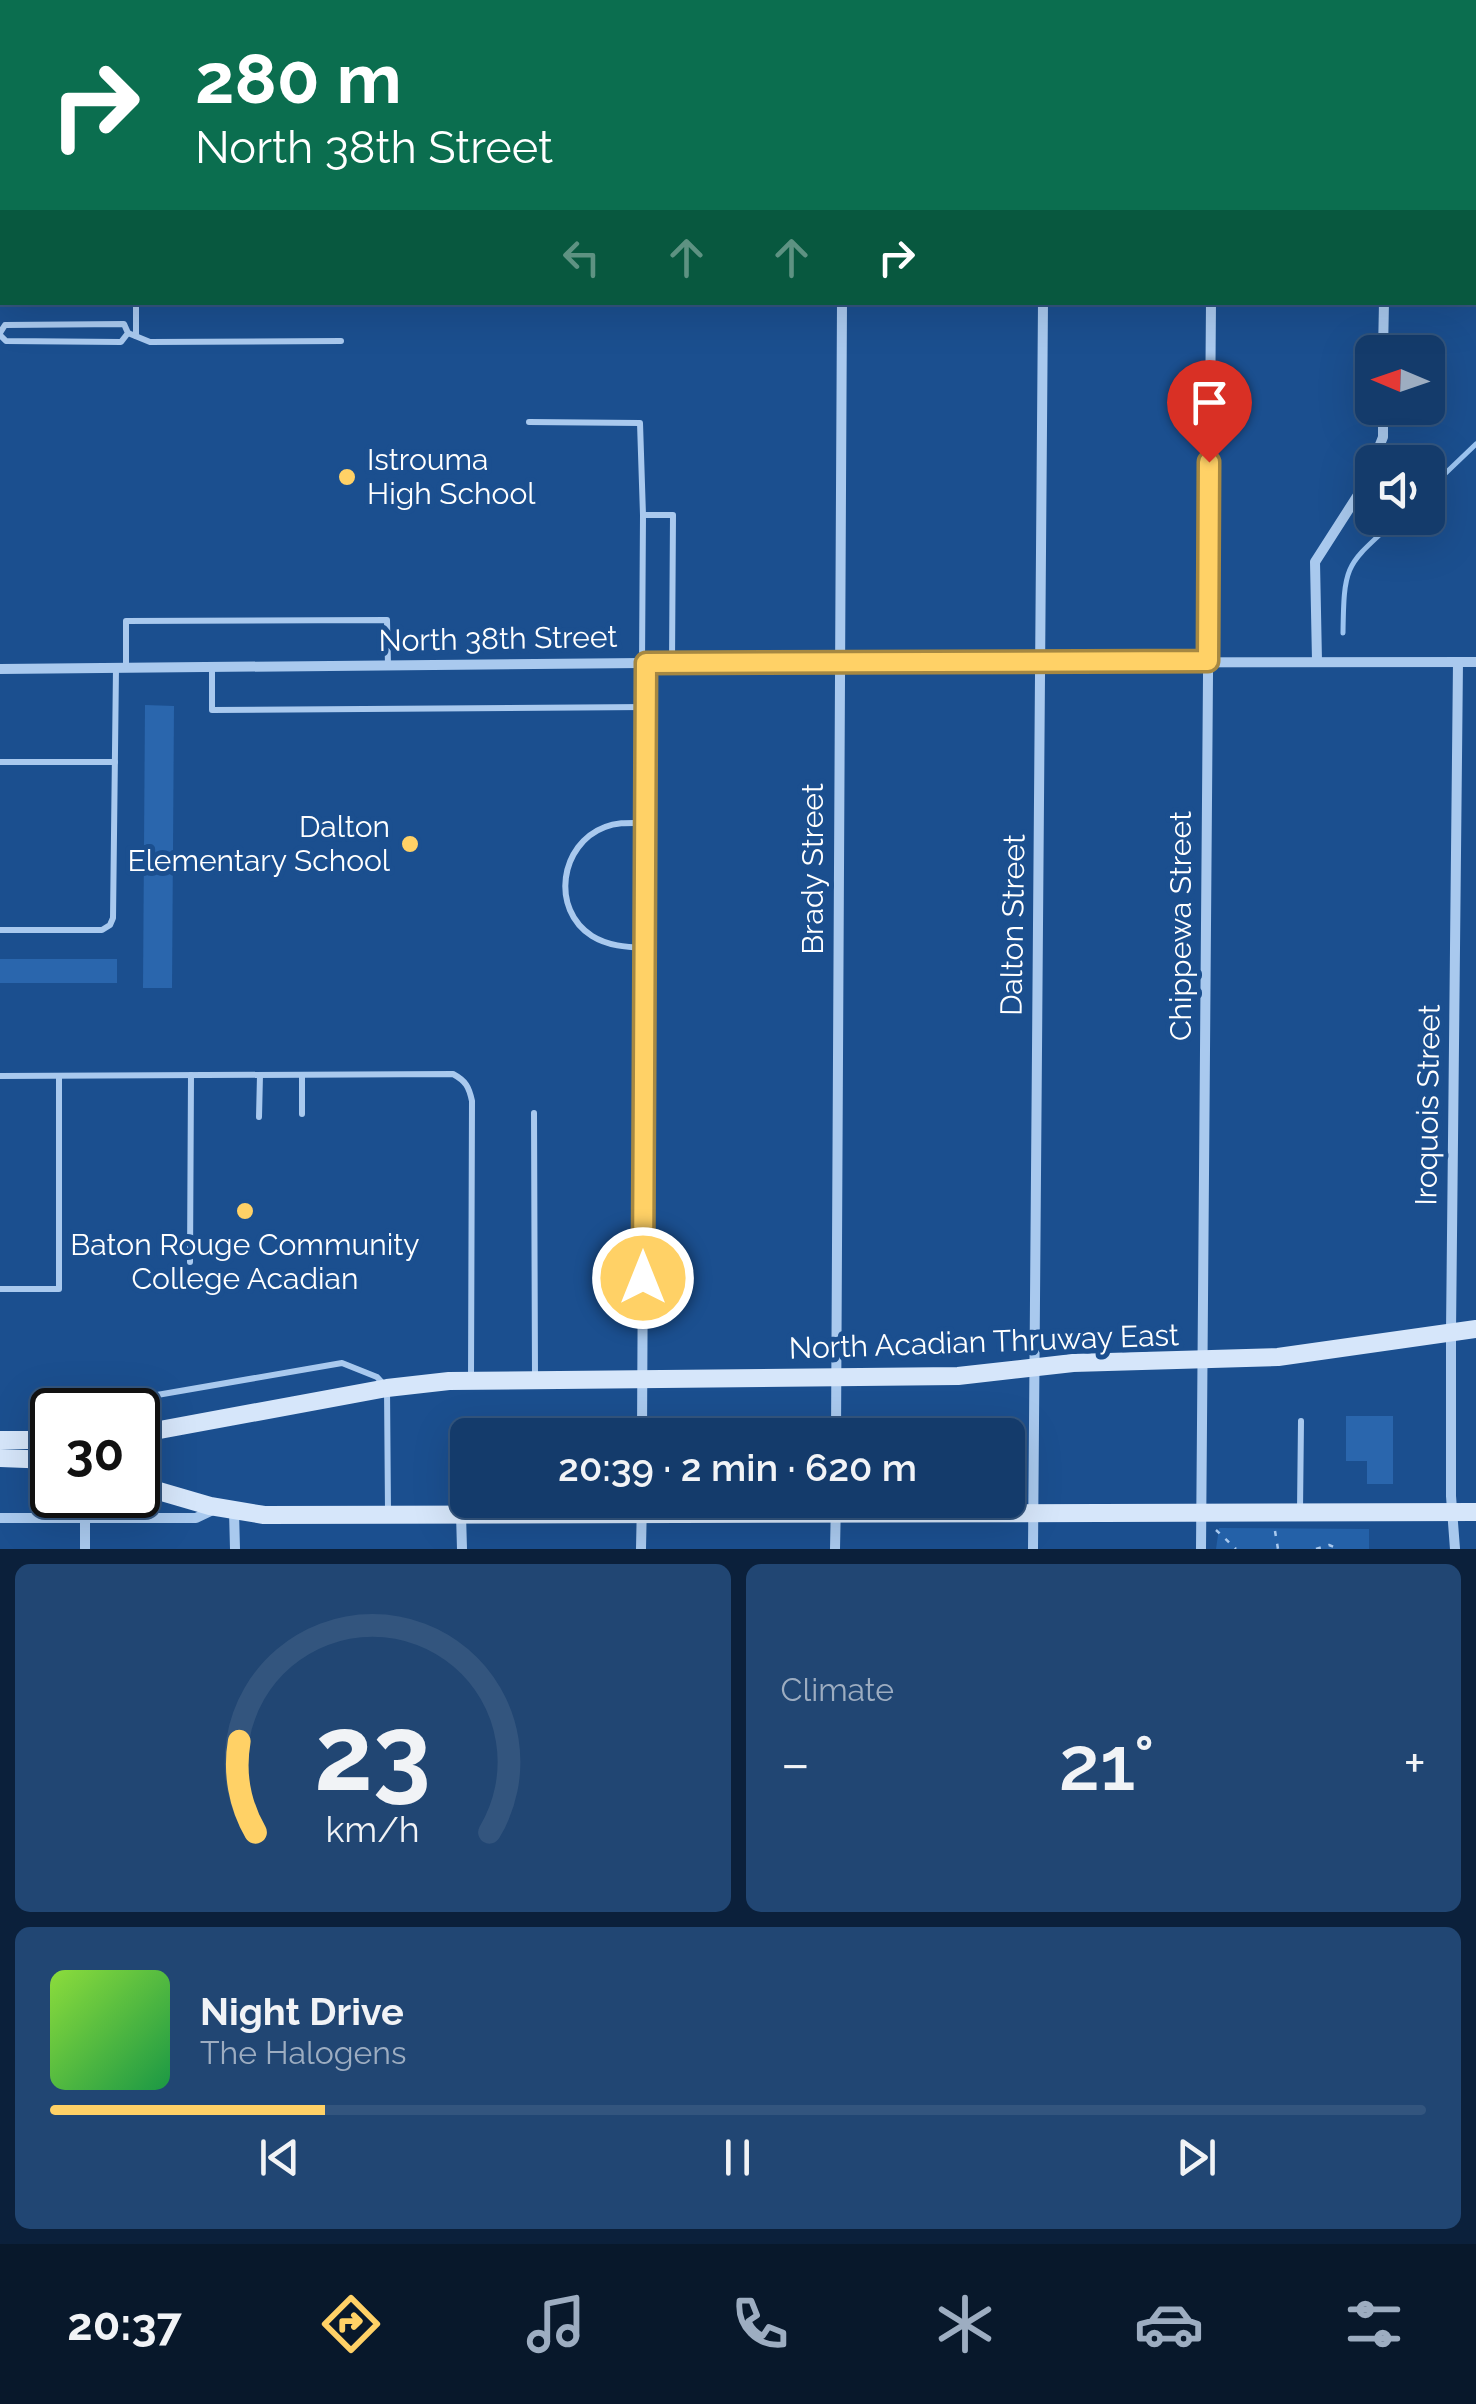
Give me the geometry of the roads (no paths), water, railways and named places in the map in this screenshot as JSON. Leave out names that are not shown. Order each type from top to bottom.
[{"type":"street","name":"Brady Street","points":[[836,1418],[842,305]]},
{"type":"street","name":"Dalton Street","points":[[1032,1549],[1044,305]]},
{"type":"street","name":"Chippewa Street","points":[[1200,1549],[1206,1518],[1211,305]]},
{"type":"street","points":[[1383,335],[1384,305]]},
{"type":"street","points":[[1317,661],[1315,562],[1355,500]]},
{"type":"street","name":"Iroquois Street","points":[[1455,1549],[1451,1332],[1458,662]]},
{"type":"street","name":"North 38th Street","points":[[0,668],[1476,662]]},
{"type":"street","points":[[642,1418],[644,663]]},
{"type":"street","name":"North Acadian Thruway East","points":[[160,1430],[387,1388],[471,1380],[958,1376],[1105,1361],[1278,1357],[1476,1328]]},
{"type":"street","points":[[0,1440],[30,1440]]},
{"type":"street","points":[[0,1458],[30,1459]]},
{"type":"street","points":[[160,1490],[226,1510],[264,1514],[450,1514]]},
{"type":"street","points":[[0,1518],[196,1518],[226,1510]]},
{"type":"street","points":[[226,1510],[234,1549]]},
{"type":"street","points":[[1025,1513],[1206,1518],[1300,1511],[1476,1512]]},
{"type":"street","points":[[462,1518],[462,1549]]},
{"type":"street","points":[[642,1518],[642,1549]]},
{"type":"street","points":[[836,1518],[836,1549]]},
{"type":"street","points":[[85,1520],[85,1549]]},
{"type":"lane","points":[[136,305],[132,334],[122,342],[6,340],[0,334],[5,325],[124,324],[132,334],[150,342],[341,341]]},
{"type":"lane","points":[[528,422],[640,423],[644,663]]},
{"type":"lane","points":[[643,516],[672,516],[672,663]]},
{"type":"lane","points":[[0,930],[102,930],[113,918],[115,762],[126,621],[387,620],[388,665]]},
{"type":"lane","points":[[212,667],[212,710],[646,706]]},
{"type":"lane","points":[[0,762],[115,762]]},
{"type":"lane","points":[[645,822],[605,826],[586,838],[570,857],[564,877],[570,912],[581,928],[612,945],[645,948]]},
{"type":"lane","points":[[302,1074],[302,1114]]},
{"type":"lane","points":[[0,1076],[452,1074],[469,1088],[472,1101],[471,1380]]},
{"type":"lane","points":[[190,1262],[191,1075]]},
{"type":"lane","points":[[259,1117],[260,1075]]},
{"type":"lane","points":[[0,1289],[59,1290],[59,1076]]},
{"type":"lane","points":[[534,1113],[536,1378]]},
{"type":"lane","points":[[160,1394],[342,1362],[378,1378],[387,1388],[388,1514]]},
{"type":"lane","points":[[1300,1511],[1301,1422]]},
{"type":"waterway","points":[[1445,474],[1476,444]]},
{"type":"waterway","points":[[1343,633],[1351,566],[1380,535]]},
{"type":"place","name":"Istrouma High School","points":[[347,477]]},
{"type":"place","name":"Dalton Elementary School","points":[[410,844]]},
{"type":"place","name":"Baton Rouge Community College Acadian","points":[[245,1211]]}]
